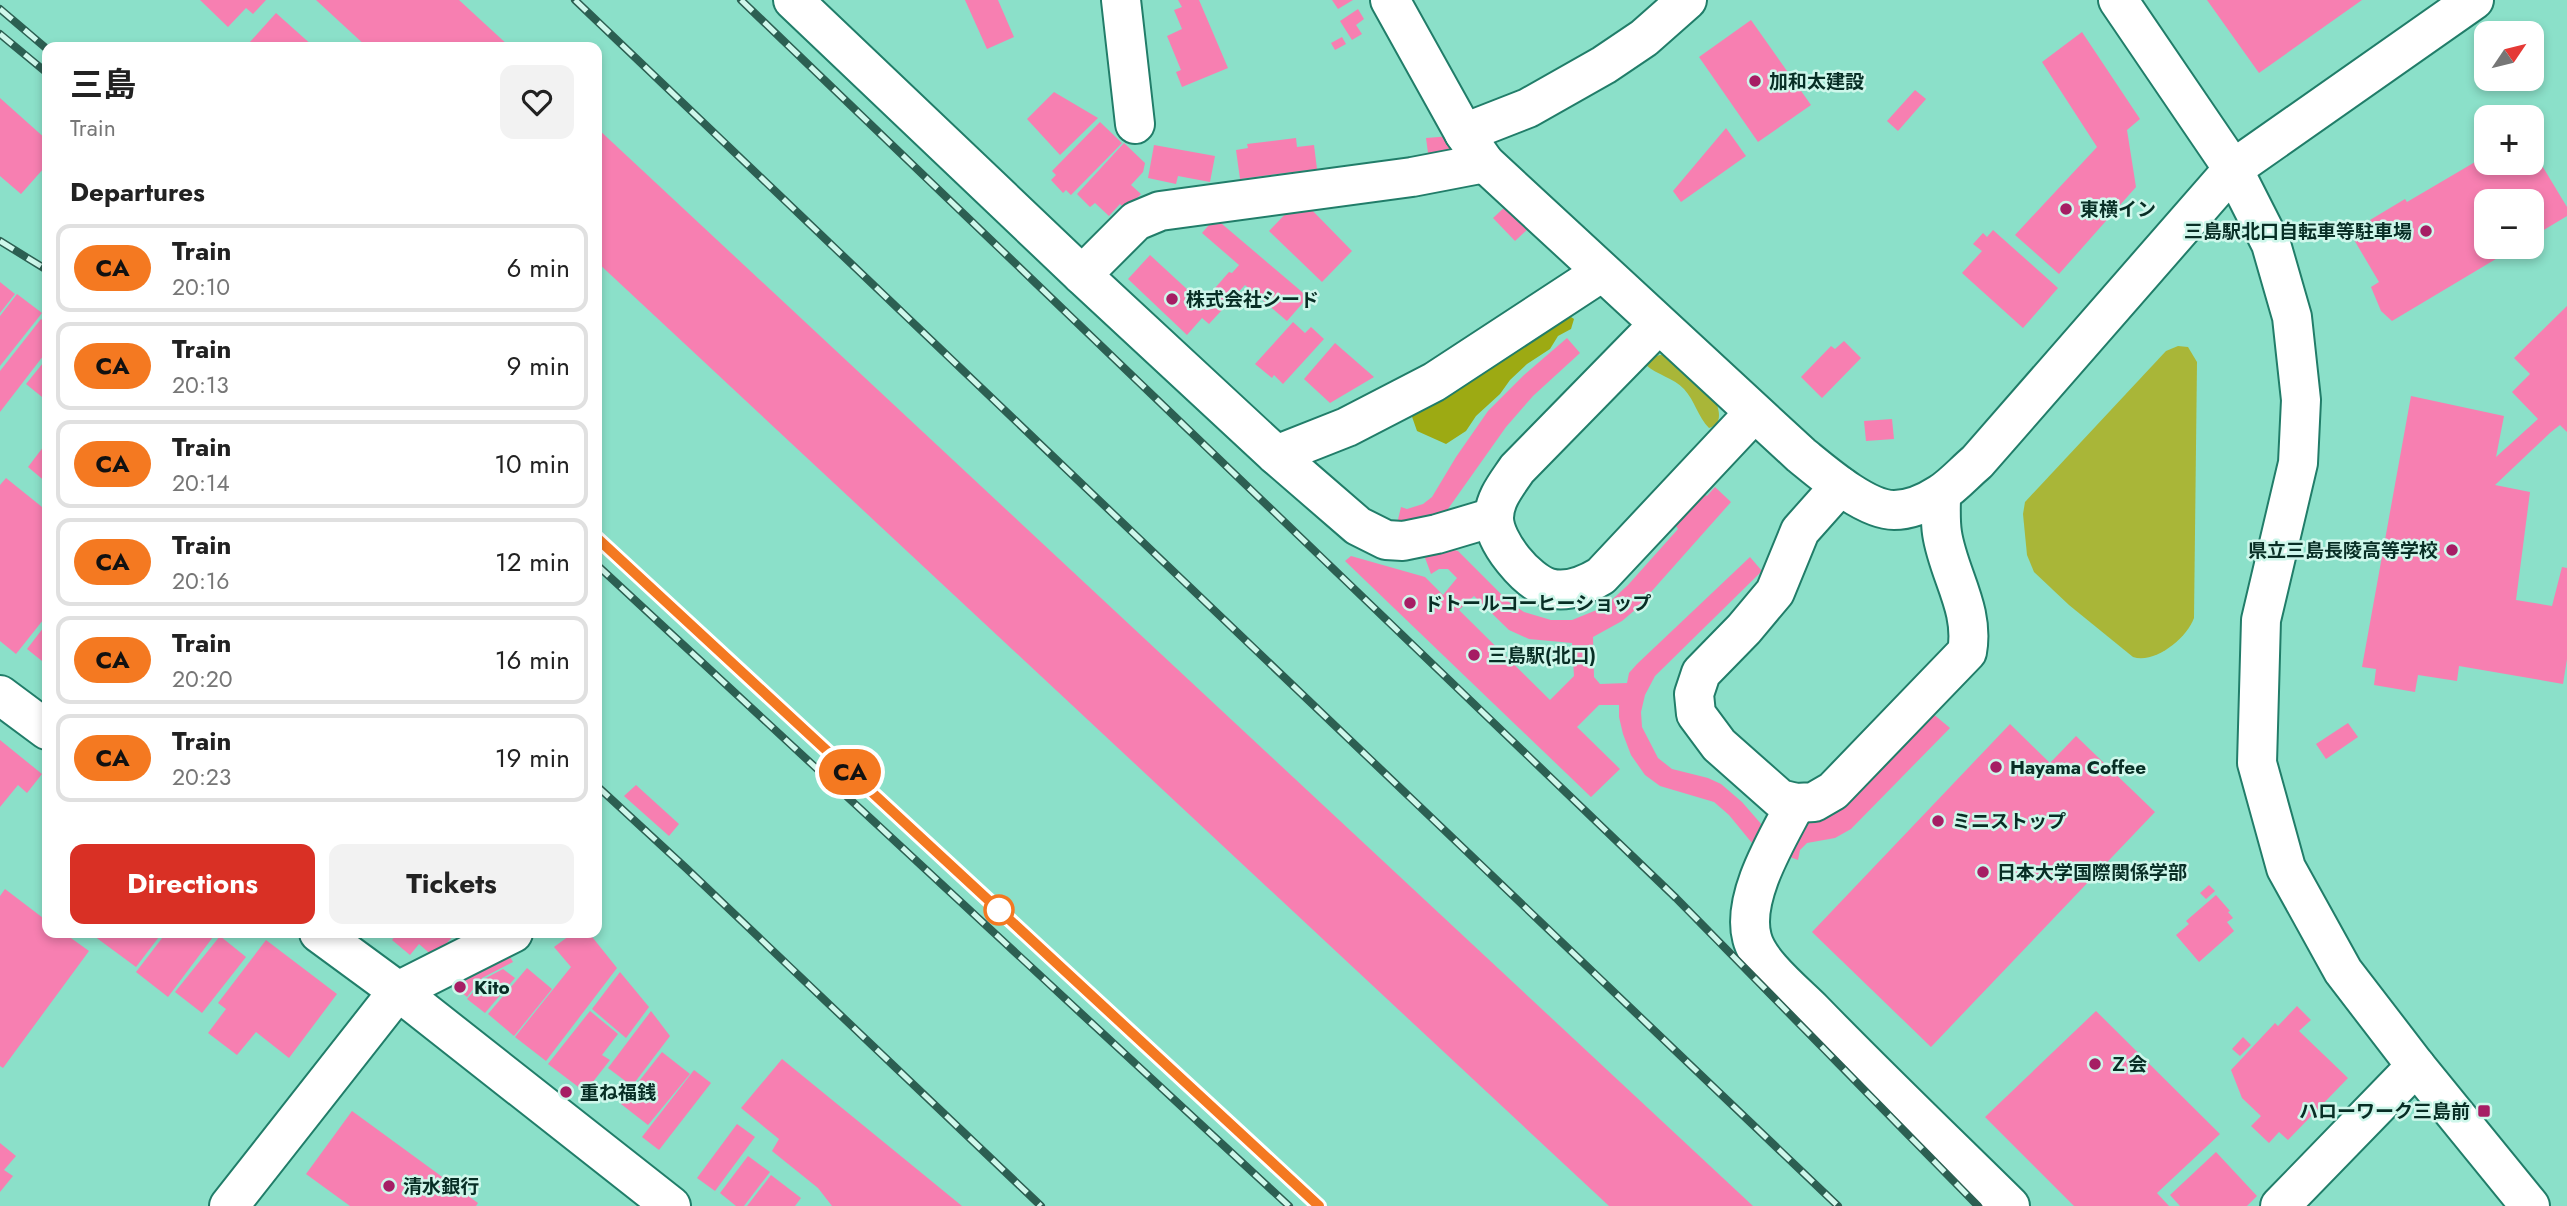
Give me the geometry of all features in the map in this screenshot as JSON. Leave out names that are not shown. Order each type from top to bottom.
[{"type":"street","points":[[793,0],[1082,275],[1276,455],[1358,526],[1386,540],[1403,541],[1494,517]]},
{"type":"street","points":[[1121,0],[1135,124]]},
{"type":"street","points":[[1390,0],[1474,148],[1754,413],[1840,486],[1891,511],[1914,507],[1941,494],[1977,462],[2233,169],[2474,0]]},
{"type":"street","points":[[1082,275],[1136,221],[1160,211],[1412,177],[1474,148],[1528,108],[1604,65],[1644,38],[1687,0]]},
{"type":"street","points":[[2118,0],[2233,169],[2271,244],[2292,317],[2301,400],[2298,463],[2261,620],[2257,763],[2286,868],[2343,971],[2530,1206]]},
{"type":"street","points":[[1276,455],[1347,427],[1434,382],[1602,272]]},
{"type":"street","points":[[1658,325],[1517,469],[1500,495],[1494,517],[1497,533],[1507,552],[1536,583],[1561,590],[1585,586],[1601,576],[1754,413]]},
{"type":"street","points":[[1840,486],[1800,531],[1774,592],[1744,629],[1701,673],[1694,694],[1696,713],[1719,745],[1780,799],[1796,803],[1814,802],[1833,790],[1967,652],[1969,624],[1942,533],[1941,494]]},
{"type":"street","points":[[0,695],[42,726]]},
{"type":"street","points":[[1796,803],[1766,861],[1749,916],[1752,939],[1774,971],[1868,1068],[2010,1206]]},
{"type":"street","points":[[326,938],[398,991],[671,1206]]},
{"type":"street","points":[[229,1206],[398,991],[503,938]]},
{"type":"street","points":[[2280,1206],[2416,1066]]},
{"type":"green space","points":[[1571,317],[1574,319],[1571,329],[1558,336],[1550,349],[1527,364],[1510,380],[1500,394],[1476,416],[1466,431],[1446,444],[1417,431],[1410,411],[1557,320]]},
{"type":"green space","points":[[2178,346],[2188,347],[2197,362],[2194,618],[2185,634],[2169,648],[2151,657],[2133,657],[2069,605],[2034,572],[2027,555],[2023,514],[2025,502],[2166,351]]},
{"type":"green space","points":[[1664,354],[1716,402],[1719,418],[1716,424],[1709,428],[1680,385],[1646,365],[1648,358]]},
{"type":"building","points":[[200,0],[266,0],[253,14],[246,8],[228,27]]},
{"type":"building","points":[[316,0],[459,0],[505,42],[362,42]]},
{"type":"building","points":[[965,0],[998,0],[1014,37],[987,49]]},
{"type":"building","points":[[1178,0],[1199,0],[1228,68],[1182,87],[1176,72],[1181,70],[1167,36],[1182,29],[1174,10],[1182,7]]},
{"type":"building","points":[[1332,0],[1353,0],[1338,9]]},
{"type":"building","points":[[2207,0],[2362,0],[2259,73]]},
{"type":"building","points":[[1358,9],[1364,19],[1356,25],[1362,34],[1352,40],[1340,21]]},
{"type":"building","points":[[276,13],[308,42],[250,42]]},
{"type":"building","name":"加和太建設","points":[[1751,20],[1811,105],[1758,142],[1699,57]]},
{"type":"building","name":"東横イン","points":[[2082,32],[2140,119],[2127,130],[2136,187],[2059,274],[2015,235],[2097,147],[2042,62]]},
{"type":"building","points":[[1342,37],[1346,44],[1335,50],[1331,43]]},
{"type":"building","points":[[1915,90],[1926,99],[1898,131],[1887,121]]},
{"type":"building","points":[[1054,92],[1098,118],[1060,155],[1027,119]]},
{"type":"building","points":[[0,98],[42,136],[42,170],[21,194],[0,176]]},
{"type":"building","points":[[1100,122],[1122,143],[1071,195],[1066,190],[1063,193],[1051,180],[1056,175],[1052,171]]},
{"type":"building","points":[[1726,128],[1746,156],[1681,202],[1673,191]]},
{"type":"building","points":[[602,133],[1753,1206],[1609,1206],[602,267]]},
{"type":"building","points":[[1451,136],[1452,151],[1428,153],[1426,138]]},
{"type":"building","points":[[1296,138],[1297,147],[1314,145],[1317,169],[1240,179],[1236,150],[1248,148],[1247,144]]},
{"type":"building","points":[[1124,143],[1145,163],[1143,172],[1131,185],[1141,194],[1126,210],[1120,204],[1109,216],[1095,203],[1090,207],[1077,194]]},
{"type":"building","points":[[1154,145],[1215,156],[1210,182],[1178,176],[1176,184],[1148,178]]},
{"type":"building","name":"三島駅北口自転車等駐車場","points":[[2474,163],[2474,175],[2544,175],[2544,169],[2567,207],[2567,216],[2544,230],[2544,189],[2474,189],[2474,259],[2496,259],[2392,321],[2381,311],[2371,287],[2379,282],[2353,238],[2375,226],[2370,220],[2405,199],[2407,202]]},
{"type":"building","points":[[1294,205],[1307,205],[1352,251],[1322,282],[1269,231]]},
{"type":"building","points":[[1507,205],[1529,228],[1515,241],[1493,218]]},
{"type":"building","points":[[1215,218],[1308,297],[1287,321],[1245,285],[1209,324],[1202,318],[1187,335],[1128,279],[1150,255],[1202,303],[1229,272],[1232,273],[1239,265],[1202,233]]},
{"type":"building","points":[[1993,230],[2058,288],[2023,328],[1962,273],[1982,251],[1973,244],[1983,233],[1987,237]]},
{"type":"building","points":[[0,282],[15,294],[0,313]]},
{"type":"building","points":[[17,294],[42,313],[0,366],[0,316]]},
{"type":"building","points":[[2567,306],[2567,432],[2560,425],[2495,485],[2530,492],[2516,600],[2552,606],[2562,567],[2567,568],[2567,659],[2563,684],[2459,666],[2457,681],[2418,675],[2415,692],[2374,685],[2376,669],[2362,667],[2411,396],[2504,416],[2496,457],[2538,419],[2512,392],[2530,374],[2514,358]]},
{"type":"building","points":[[41,319],[42,357],[0,412],[0,371]]},
{"type":"building","points":[[1293,322],[1305,333],[1311,327],[1324,339],[1283,384],[1255,364]]},
{"type":"building","points":[[1567,338],[1580,353],[1533,396],[1506,427],[1443,516],[1396,528],[1401,507],[1407,509],[1423,504],[1432,497],[1488,411]]},
{"type":"building","points":[[1844,341],[1861,358],[1822,398],[1801,377],[1831,346],[1835,349]]},
{"type":"building","points":[[1335,343],[1374,377],[1330,403],[1304,379]]},
{"type":"building","points":[[42,364],[42,397],[26,384]]},
{"type":"building","points":[[1892,419],[1894,439],[1866,441],[1864,421]]},
{"type":"building","points":[[42,449],[42,479],[28,467]]},
{"type":"building","points":[[6,478],[42,507],[42,621],[16,654],[0,641],[0,485]]},
{"type":"building","points":[[1715,487],[1731,502],[1635,610],[1622,621],[1593,637],[1594,677],[1600,684],[1627,683],[1629,673],[1637,664],[1750,557],[1762,571],[1655,676],[1645,695],[1641,712],[1642,727],[1658,758],[1672,769],[1721,784],[1742,802],[1762,825],[1766,837],[1764,847],[1752,843],[1729,815],[1714,802],[1660,786],[1645,775],[1631,755],[1623,734],[1619,705],[1599,705],[1577,727],[1620,769],[1591,797],[1345,561],[1351,556],[1425,577],[1443,595],[1457,578],[1448,569],[1439,569],[1431,574],[1424,555],[1447,548],[1458,551],[1509,602],[1524,612],[1551,620],[1572,620],[1604,607],[1628,585],[1678,529],[1674,523],[1702,493],[1707,496]],"holes":[[[1474,596],[1509,630],[1529,639],[1572,643],[1574,676],[1550,700],[1459,610]]]},
{"type":"building","points":[[42,630],[42,661],[27,649]]},
{"type":"building","points":[[1932,713],[1950,728],[1851,829],[1835,838],[1807,843],[1800,850],[1798,860],[1777,852],[1800,823],[1827,818],[1841,809]]},
{"type":"building","points":[[2348,723],[2358,737],[2326,759],[2316,744]]},
{"type":"building","name":"日本大学国際関係学部","points":[[2010,724],[2050,763],[2076,736],[2155,812],[1931,1047],[1812,932]]},
{"type":"building","points":[[0,740],[42,774],[27,793],[18,785],[0,807]]},
{"type":"building","points":[[636,785],[679,824],[669,836],[624,796]]},
{"type":"building","points":[[2209,885],[2215,891],[2206,899],[2200,893]]},
{"type":"building","points":[[5,889],[42,917],[42,938],[71,938],[89,951],[3,1068],[0,1066],[0,896]]},
{"type":"building","points":[[2216,895],[2230,911],[2228,912],[2233,918],[2227,922],[2234,931],[2199,962],[2176,935],[2189,924],[2186,921]]},
{"type":"building","points":[[97,938],[158,938],[136,967]]},
{"type":"building","points":[[162,938],[212,938],[168,997],[136,972]]},
{"type":"building","points":[[218,938],[222,938],[246,957],[202,1013],[175,992]]},
{"type":"building","points":[[451,938],[434,957],[419,944],[410,955],[392,940]]},
{"type":"building","points":[[566,938],[593,938],[617,968],[546,1061],[515,1037],[571,967],[554,947]]},
{"type":"building","points":[[266,940],[337,994],[289,1058],[256,1032],[237,1055],[208,1033],[226,1009],[218,1003]]},
{"type":"building","points":[[505,948],[513,962],[482,978],[467,997],[445,978]]},
{"type":"building","points":[[527,968],[552,989],[514,1036],[488,1014]]},
{"type":"building","points":[[503,969],[515,978],[485,1013],[467,999],[484,979]]},
{"type":"building","points":[[620,972],[649,1007],[626,1038],[592,1009]]},
{"type":"building","points":[[2297,1006],[2311,1020],[2299,1031],[2348,1078],[2288,1140],[2279,1132],[2269,1143],[2251,1126],[2261,1116],[2242,1098],[2231,1070],[2275,1023],[2278,1026]]},
{"type":"building","points":[[590,1011],[618,1034],[602,1055],[610,1060],[585,1092],[548,1064]]},
{"type":"building","points":[[651,1011],[670,1036],[632,1086],[608,1068]]},
{"type":"building","name":"Ｚ会","points":[[2096,1011],[2220,1134],[2157,1193],[2169,1206],[2074,1206],[1985,1117]]},
{"type":"building","points":[[2243,1037],[2251,1045],[2240,1056],[2232,1049]]},
{"type":"building","points":[[662,1052],[690,1074],[648,1125],[621,1104]]},
{"type":"building","points":[[782,1059],[962,1206],[832,1206],[818,1188],[772,1151],[779,1139],[741,1108]]},
{"type":"building","points":[[694,1070],[711,1083],[659,1150],[642,1137]]},
{"type":"building","points":[[352,1111],[478,1203],[476,1206],[350,1206],[306,1174]]},
{"type":"building","points":[[737,1124],[755,1137],[715,1191],[697,1178]]},
{"type":"building","points":[[0,1143],[16,1156],[4,1170],[13,1176],[0,1192]]},
{"type":"building","points":[[2216,1152],[2257,1196],[2247,1206],[2180,1206],[2170,1195]]},
{"type":"building","points":[[748,1156],[770,1172],[744,1206],[736,1206],[720,1193]]},
{"type":"building","points":[[771,1175],[801,1198],[795,1206],[747,1206]]},
{"type":"railway","points":[[575,0],[1838,1206]]},
{"type":"railway","points":[[741,0],[1676,898],[1978,1206]]},
{"type":"railway","points":[[0,9],[42,45]]},
{"type":"railway","points":[[0,34],[42,69]]},
{"type":"railway","points":[[0,241],[42,267]]},
{"type":"railway","points":[[602,543],[1319,1206]]},
{"type":"railway","points":[[602,570],[1289,1206]]},
{"type":"railway","points":[[602,791],[1041,1206]]},
{"type":"train","name":"CA","points":[[602,543],[1319,1206]]},
{"type":"place","name":"加和太建設","points":[[1755,81]]},
{"type":"place","name":"東横イン","points":[[2066,209]]},
{"type":"place","name":"三島駅北口自転車等駐車場","points":[[2426,231]]},
{"type":"place","name":"株式会社シード","points":[[1172,299]]},
{"type":"place","name":"県立三島長陵高等学校","points":[[2452,550]]},
{"type":"place","name":"ドトールコーヒーショップ","points":[[1410,603]]},
{"type":"place","name":"三島駅(北口)","points":[[1474,655]]},
{"type":"place","name":"Hayama Coffee","points":[[1996,767]]},
{"type":"place","name":"ミニストップ","points":[[1938,821]]},
{"type":"place","name":"日本大学国際関係学部","points":[[1983,872]]},
{"type":"place","name":"Kito","points":[[460,987]]},
{"type":"place","name":"Ｚ会","points":[[2095,1064]]},
{"type":"place","name":"重ね福銭","points":[[566,1092]]},
{"type":"place","name":"ハローワーク三島前","points":[[2484,1111]]},
{"type":"place","name":"清水銀行","points":[[389,1186]]}]
